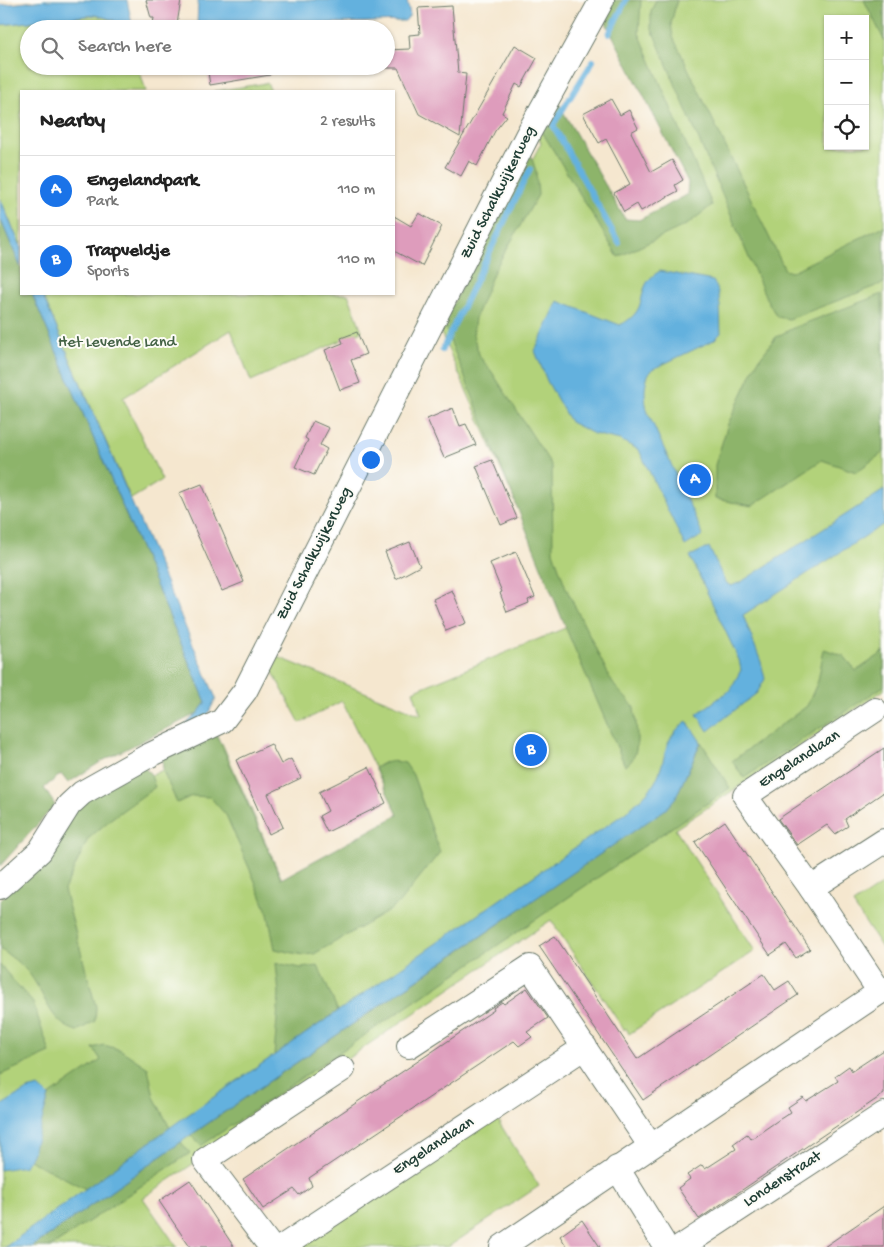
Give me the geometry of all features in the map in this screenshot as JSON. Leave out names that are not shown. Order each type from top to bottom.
[{"type":"street","name":"Zuid Schalkwijkerweg","points":[[0,887],[40,851],[69,805],[82,794],[148,756],[222,721],[245,691],[528,134],[602,0]]},
{"type":"street","name":"Engelandlaan","points":[[502,1247],[650,1145],[882,990],[745,796],[875,710]]},
{"type":"street","points":[[811,888],[884,841]]},
{"type":"street","points":[[409,1046],[530,967],[586,1047],[650,1145]]},
{"type":"street","name":"Engelandlaan","points":[[282,1247],[586,1047]]},
{"type":"street","points":[[271,1247],[205,1160],[342,1069]]},
{"type":"street","name":"Londenstraat","points":[[682,1247],[884,1114]]},
{"type":"street","points":[[617,1168],[666,1247]]},
{"type":"green space","points":[[613,0],[641,0],[639,33],[712,205],[688,224],[618,257],[541,130],[557,101],[625,219],[639,220],[687,195],[688,182],[603,17]]},
{"type":"green space","points":[[620,0],[884,0],[884,690],[675,829],[755,951],[629,1034],[626,1028],[624,1030],[551,920],[143,1198],[177,1247],[0,1247],[0,906],[86,805],[222,743],[283,882],[401,816],[385,762],[375,768],[342,701],[300,723],[268,663],[273,655],[421,715],[413,691],[570,626],[441,333],[541,143],[538,136],[541,130],[628,234],[696,193]]},
{"type":"green space","points":[[656,0],[677,0],[671,24],[673,37],[785,270],[791,272],[884,226],[884,283],[789,319],[777,317],[766,298],[651,27],[651,11]]},
{"type":"green space","points":[[864,0],[884,0],[884,40]]},
{"type":"green space","points":[[96,15],[113,20],[48,20]]},
{"type":"green space","points":[[20,23],[20,75],[141,75],[146,90],[20,90],[20,245],[0,198],[0,25]]},
{"type":"green space","points":[[267,83],[270,90],[222,90]]},
{"type":"green space","points":[[530,153],[536,171],[538,195],[494,271],[475,318],[473,335],[480,357],[492,372],[552,466],[553,551],[566,588],[612,682],[634,708],[637,731],[636,748],[631,762],[625,766],[567,631],[443,323]]},
{"type":"green space","points":[[0,218],[20,266],[20,295],[32,295],[206,702],[198,713],[102,761],[68,783],[61,774],[44,788],[55,805],[0,866]]},
{"type":"green space","points":[[882,294],[884,452],[856,472],[822,460],[752,506],[715,499],[715,465],[728,424],[757,362],[776,337],[795,327]]},
{"type":"green space","name":"Het Levende Land","points":[[42,295],[348,295],[362,331],[251,381],[231,330],[123,398],[162,480],[131,499]]},
{"type":"green space","points":[[824,649],[844,656],[856,671],[884,652],[884,686],[744,778],[732,761],[807,706],[818,681]]},
{"type":"green space","points":[[215,731],[281,879],[398,815],[375,768],[390,762],[405,763],[413,775],[440,852],[399,903],[389,911],[314,954],[303,955],[275,949],[268,914],[226,815],[210,797],[192,796],[177,803],[163,771],[162,757]]},
{"type":"green space","points":[[701,742],[730,788],[201,1146],[191,1135],[496,926],[676,797]]},
{"type":"green space","points":[[142,766],[150,773],[155,787],[112,818],[88,839],[64,890],[96,1007],[95,1021],[77,1031],[67,1027],[53,1014],[27,971],[0,949],[0,901],[84,799]]},
{"type":"green space","points":[[884,883],[884,951],[853,904]]},
{"type":"green space","points":[[276,963],[301,968],[318,966],[338,1011],[274,1056],[279,994]]},
{"type":"green space","points":[[0,965],[33,1003],[50,1053],[0,1075]]},
{"type":"green space","points":[[104,1045],[121,1050],[148,1068],[154,1097],[170,1128],[86,1189],[29,1160],[49,1096],[101,1060],[93,1048]]},
{"type":"green space","points":[[495,1116],[539,1186],[448,1247],[296,1247]]},
{"type":"green space","points":[[181,1142],[190,1153],[51,1247],[32,1247]]},
{"type":"water","points":[[45,0],[127,0],[131,20],[113,20],[96,15],[48,20],[20,20],[20,23],[0,25],[0,5]]},
{"type":"water","points":[[198,0],[407,0],[410,15],[405,21],[395,21],[197,20]]},
{"type":"water","points":[[0,198],[20,245],[20,266],[0,218]]},
{"type":"water","points":[[660,271],[713,281],[718,292],[720,306],[721,333],[714,340],[651,370],[645,385],[648,413],[703,535],[685,546],[639,450],[620,440],[594,434],[570,422],[547,381],[535,351],[558,301],[620,325],[637,312],[646,284],[651,277]]},
{"type":"water","points":[[32,295],[42,295],[216,698],[207,716],[170,738],[198,713],[206,702]]},
{"type":"water","points":[[884,490],[884,524],[743,615],[761,662],[765,679],[757,693],[708,731],[697,714],[730,690],[741,670],[739,660],[690,556],[709,547],[725,582],[731,586],[741,582]]},
{"type":"water","points":[[687,721],[701,742],[676,797],[666,809],[191,1135],[32,1247],[5,1247],[179,1121],[625,813],[652,787],[659,773],[669,742],[679,728]]},
{"type":"water","points":[[39,1087],[49,1096],[32,1155],[25,1166],[0,1170],[0,1106],[27,1090]]},
{"type":"building","points":[[146,0],[181,0],[178,20],[154,20],[154,18],[151,18]]},
{"type":"building","points":[[452,6],[458,73],[466,74],[460,137],[419,114],[398,68],[395,68],[395,50],[410,49],[409,35],[420,34],[418,8]]},
{"type":"building","points":[[515,45],[537,58],[521,87],[516,84],[502,113],[507,116],[495,131],[477,166],[469,161],[461,176],[445,167]]},
{"type":"building","points":[[208,75],[270,75],[210,85]]},
{"type":"building","points":[[611,99],[620,115],[629,110],[638,128],[631,132],[651,172],[672,160],[683,180],[675,185],[678,191],[641,211],[637,204],[624,212],[614,193],[630,184],[606,139],[599,143],[583,114]]},
{"type":"building","points":[[419,213],[442,226],[422,266],[395,252],[395,217],[411,226]]},
{"type":"building","points":[[357,332],[366,354],[351,360],[360,383],[340,390],[325,350],[343,343],[341,338]]},
{"type":"building","points":[[453,408],[460,426],[466,424],[476,445],[444,458],[427,419]]},
{"type":"building","points":[[313,421],[329,428],[320,445],[327,449],[314,475],[295,467],[308,440],[305,438]]},
{"type":"building","points":[[492,460],[517,518],[501,525],[476,466]]},
{"type":"building","points":[[202,484],[244,582],[222,591],[179,493]]},
{"type":"building","points":[[410,542],[420,566],[396,579],[385,552]]},
{"type":"building","points":[[516,552],[535,597],[528,600],[529,603],[507,612],[500,593],[502,592],[490,563]]},
{"type":"building","points":[[452,590],[466,623],[446,631],[433,599]]},
{"type":"building","points":[[271,744],[281,764],[291,759],[301,778],[268,794],[283,827],[269,834],[236,760]]},
{"type":"building","points":[[884,748],[884,792],[845,819],[848,826],[835,834],[827,825],[797,845],[778,819]]},
{"type":"building","points":[[369,767],[386,803],[327,832],[319,816],[328,811],[319,792]]},
{"type":"building","points":[[725,821],[810,949],[796,958],[786,944],[770,955],[695,842]]},
{"type":"building","points":[[555,936],[637,1059],[764,974],[775,990],[789,981],[798,995],[643,1100],[539,946]]},
{"type":"building","points":[[527,988],[548,1018],[527,1032],[532,1037],[519,1046],[514,1041],[309,1178],[312,1186],[299,1195],[294,1189],[263,1209],[243,1179],[494,1010],[493,1008],[502,1002],[504,1004]]},
{"type":"building","points":[[884,1050],[884,1094],[699,1219],[678,1188],[690,1179],[687,1175],[702,1165],[705,1169],[736,1149],[733,1144],[747,1134],[751,1139],[791,1112],[788,1107],[803,1097],[806,1101],[838,1081],[835,1076],[849,1066],[852,1071]]},
{"type":"building","points":[[190,1180],[234,1247],[190,1247],[159,1201]]},
{"type":"building","points":[[884,1206],[884,1247],[824,1247]]},
{"type":"building","points":[[582,1220],[600,1247],[567,1247],[560,1236]]},
{"type":"waterway","points":[[609,34],[626,0]]},
{"type":"waterway","points":[[593,61],[553,125],[619,243]]},
{"type":"waterway","points":[[442,350],[530,169]]},
{"type":"place","name":"Engelandpark","points":[[695,480]]},
{"type":"place","name":"Trapveldje","points":[[531,750]]}]
